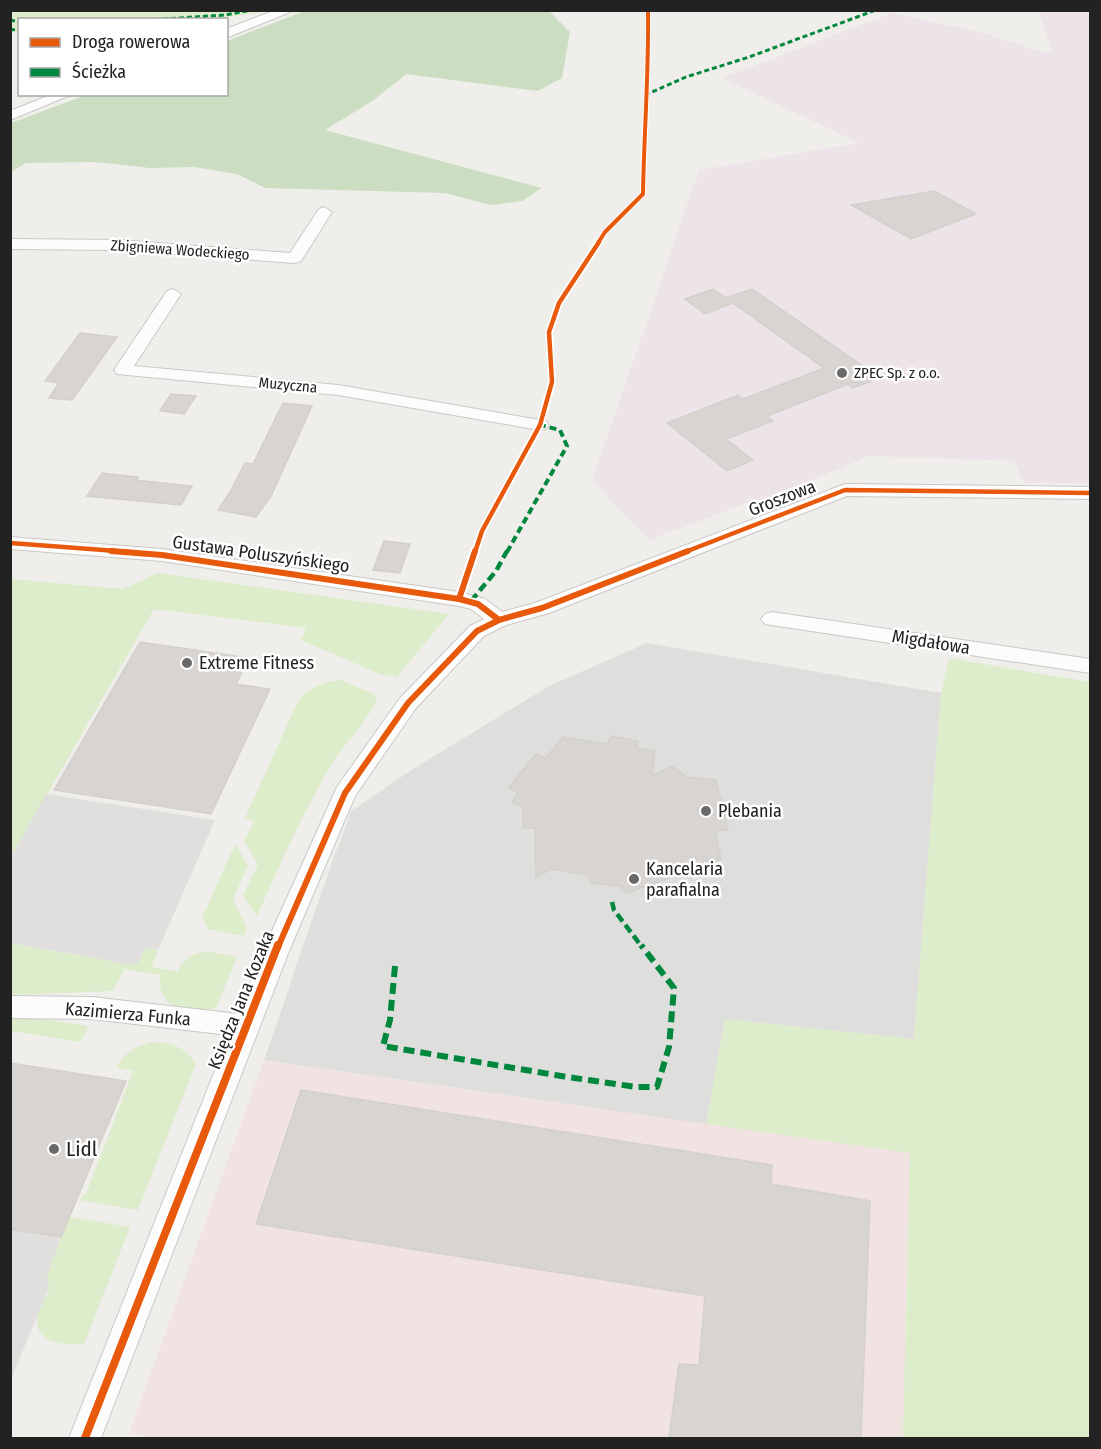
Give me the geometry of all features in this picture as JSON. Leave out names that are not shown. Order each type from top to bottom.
[{"type":"street","points":[[228,33],[289,10]]},
{"type":"street","points":[[10,116],[62,96]]},
{"type":"street","name":"Zbigniewa Wodeckiego","points":[[10,244],[120,245],[295,258],[324,212]]},
{"type":"street","name":"Muzyczna","points":[[173,294],[123,370],[338,390],[540,425]]},
{"type":"street","name":"Groszowa","points":[[499,620],[542,608],[845,490],[1090,493]]},
{"type":"street","name":"Gustawa Poluszyńskiego","points":[[10,543],[162,555],[459,599],[478,604],[499,620]]},
{"type":"street","name":"Migdałowa","points":[[772,619],[1090,666]]},
{"type":"street","name":"Księdza Jana Kozaka","points":[[85,1438],[245,1026],[345,793],[408,703],[477,631],[499,620]]},
{"type":"street","name":"Kazimierza Funka","points":[[10,1007],[92,1008],[245,1026]]},
{"type":"shaded area","points":[[1038,11],[1090,11],[1090,483],[1024,483],[1014,461],[868,456],[754,506],[749,502],[650,540],[592,481],[699,170],[859,143],[722,78],[892,13],[980,32],[1044,53],[1052,50]]},
{"type":"shaded area","points":[[647,643],[941,693],[914,1039],[725,1019],[706,1124],[264,1060],[351,811],[413,769],[549,686]]},
{"type":"shaded area","points":[[46,794],[215,820],[158,950],[145,948],[138,964],[11,943],[11,857]]},
{"type":"shaded area","points":[[378,813],[388,813],[337,976],[289,986],[336,851],[355,824]]},
{"type":"shaded area","points":[[264,1060],[910,1153],[903,1438],[153,1438],[129,1433]]},
{"type":"shaded area","points":[[11,1229],[61,1237],[47,1276],[49,1288],[11,1379]]},
{"type":"green space","points":[[11,10],[271,10],[218,18],[18,18],[18,32],[11,32]]},
{"type":"green space","points":[[305,11],[549,11],[570,32],[562,78],[538,91],[406,74],[374,100],[325,130],[542,188],[522,201],[491,205],[445,193],[265,188],[237,174],[194,167],[150,168],[96,162],[26,163],[11,172],[11,123],[83,96],[228,96],[228,41]]},
{"type":"green space","points":[[158,573],[449,614],[397,677],[380,674],[301,640],[306,628],[154,609],[11,857],[11,579],[123,589]]},
{"type":"green space","points":[[949,658],[1090,682],[1090,1438],[903,1438],[910,1153],[706,1124],[725,1019],[914,1039],[941,693]]},
{"type":"green space","points":[[341,680],[374,694],[377,700],[320,785],[291,841],[257,916],[243,896],[258,864],[244,841],[254,821],[245,818],[298,701],[317,686]]},
{"type":"green space","points":[[235,844],[248,865],[233,899],[247,928],[244,936],[208,929],[202,918]]},
{"type":"green space","points":[[10,943],[128,964],[138,964],[145,948],[158,950],[152,967],[177,971],[183,962],[196,953],[210,952],[237,957],[216,1008],[195,1010],[176,1007],[163,996],[160,975],[124,969],[113,991],[11,995]]},
{"type":"green space","points":[[10,1014],[89,1026],[80,1042],[11,1031]]},
{"type":"green space","points":[[152,1042],[165,1043],[183,1050],[196,1064],[138,1210],[80,1200],[83,1194],[86,1194],[133,1071],[116,1068],[131,1051]]},
{"type":"green space","points":[[70,1217],[130,1227],[84,1344],[51,1341],[39,1331],[37,1324],[39,1311],[48,1291],[49,1267]]},
{"type":"building","points":[[934,191],[976,214],[911,239],[851,205]]},
{"type":"building","name":"ZPEC Sp. z o.o.","points":[[713,289],[726,298],[752,289],[880,378],[853,388],[848,384],[767,416],[773,421],[726,439],[753,460],[727,471],[667,423],[738,395],[743,399],[824,368],[733,303],[705,314],[685,299]]},
{"type":"building","points":[[80,333],[117,337],[72,400],[49,398],[59,383],[45,381]]},
{"type":"building","points":[[171,394],[196,396],[184,414],[160,411]]},
{"type":"building","points":[[283,403],[312,406],[271,496],[256,517],[218,510],[245,463],[253,464]]},
{"type":"building","points":[[102,473],[138,477],[136,480],[192,486],[181,505],[87,496]]},
{"type":"building","points":[[384,541],[410,544],[400,573],[373,570]]},
{"type":"building","points":[[140,642],[249,658],[236,684],[270,689],[211,814],[54,790]]},
{"type":"building","points":[[611,736],[638,741],[637,748],[655,751],[652,776],[672,766],[687,777],[716,780],[728,830],[715,831],[721,859],[627,893],[621,886],[590,883],[589,875],[550,869],[536,878],[535,828],[523,828],[523,806],[512,802],[518,793],[509,787],[536,754],[546,758],[563,737],[607,744]]},
{"type":"building","name":"Lidl","points":[[10,1063],[126,1081],[61,1237],[10,1229]]},
{"type":"building","points":[[301,1090],[772,1165],[771,1184],[870,1201],[861,1438],[669,1438],[679,1364],[699,1365],[705,1296],[256,1224]]},
{"type":"marked path","points":[[178,18],[225,15],[252,10]]},
{"type":"marked path","points":[[645,95],[686,77],[749,57],[876,10]]},
{"type":"marked path","points":[[10,20],[18,22]]},
{"type":"marked path","points":[[10,30],[18,29]]},
{"type":"marked path","points":[[471,601],[496,571],[567,446],[560,430],[540,425]]},
{"type":"marked path","points":[[395,966],[390,1020],[383,1046],[561,1076],[636,1087],[657,1087],[669,1047],[674,988],[614,910],[612,902]]},
{"type":"cycle path","points":[[459,599],[482,531],[540,425],[552,382],[549,332],[559,303],[605,232],[643,194],[645,95],[649,76],[648,10]]},
{"type":"cycle path","points":[[85,1438],[276,951],[345,793],[408,703],[477,631],[499,620],[542,608],[845,490],[1090,493]]},
{"type":"cycle path","points":[[10,543],[162,555],[459,599],[478,604],[499,620]]},
{"type":"place","name":"ZPEC Sp. z o.o.","points":[[842,373]]},
{"type":"place","name":"Extreme Fitness","points":[[187,663]]},
{"type":"place","name":"Plebania","points":[[706,811]]},
{"type":"place","name":"Kancelaria parafialna","points":[[634,879]]},
{"type":"place","name":"Lidl","points":[[54,1149]]}]
